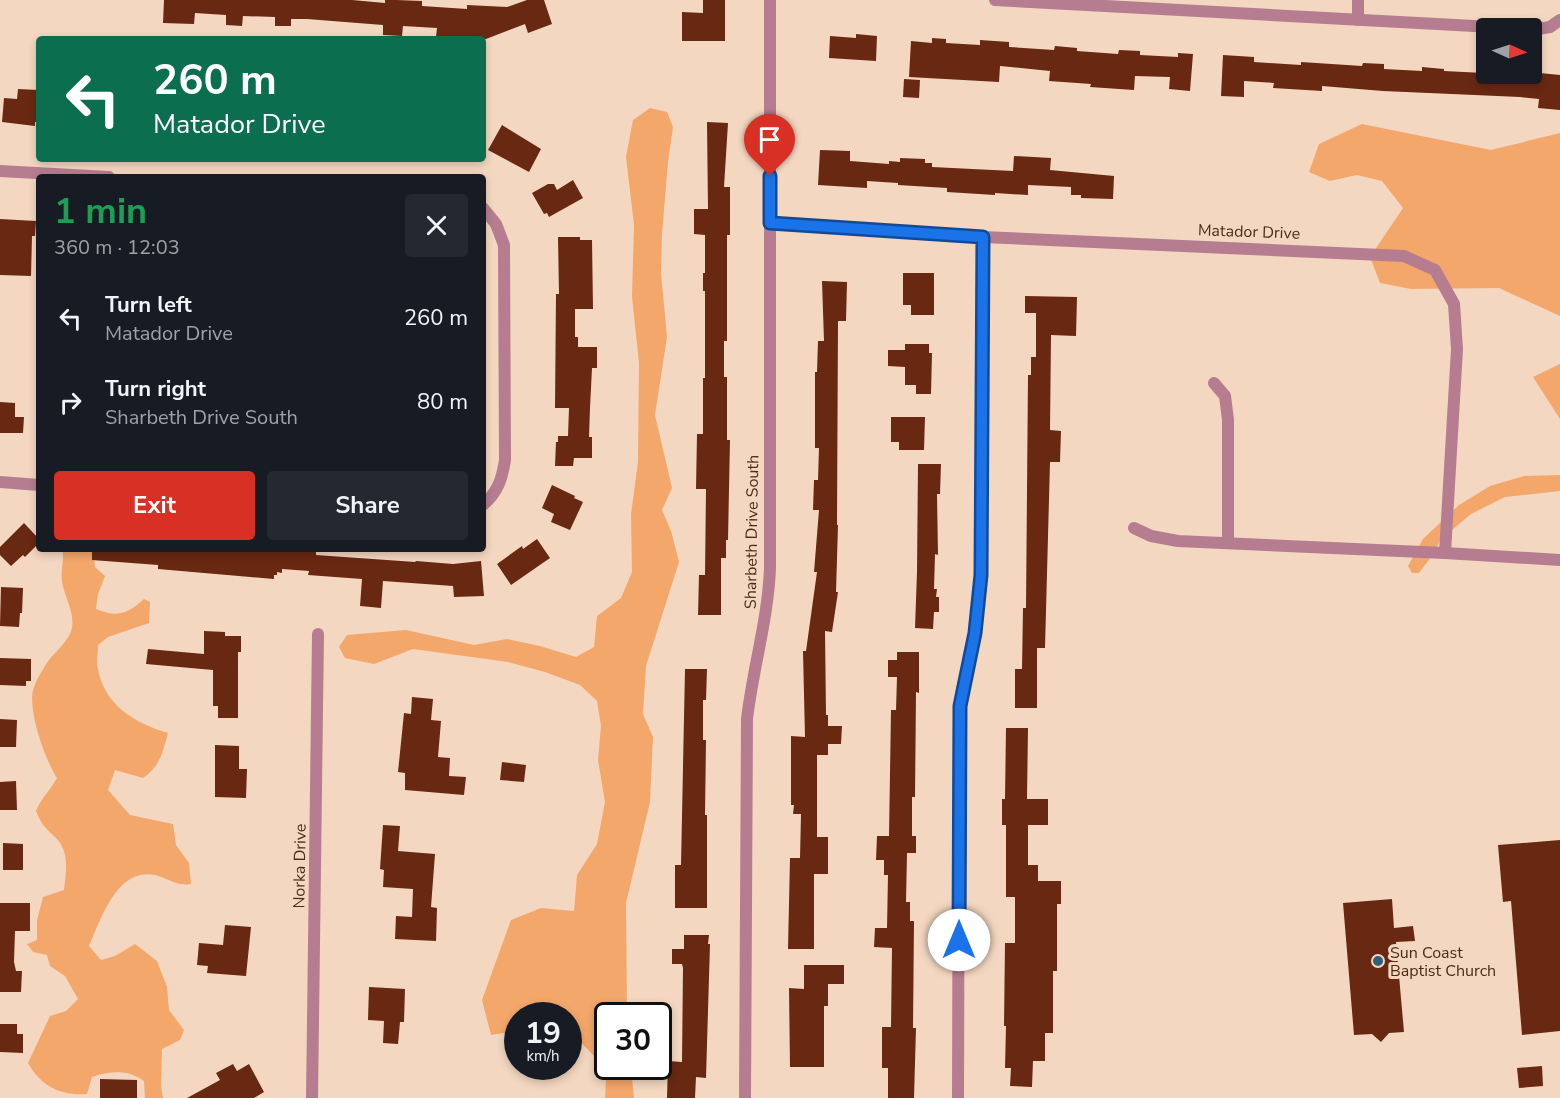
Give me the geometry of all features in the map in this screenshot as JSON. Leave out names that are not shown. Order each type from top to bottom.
[{"type":"street","name":"Sharbeth Drive South","points":[[745,1098],[747,719],[750,689],[765,623],[770,568],[770,0]]},
{"type":"street","points":[[995,0],[1476,26]]},
{"type":"street","points":[[1358,0],[1358,20]]},
{"type":"street","points":[[1542,28],[1550,27],[1560,20]]},
{"type":"street","points":[[0,171],[54,174]]},
{"type":"street","points":[[486,212],[496,224],[504,245],[505,460],[498,487],[486,502]]},
{"type":"street","name":"Matador Drive","points":[[770,223],[983,237],[1393,255],[1404,256],[1435,270],[1454,304],[1458,349],[1445,553]]},
{"type":"street","points":[[958,1098],[959,732],[962,689],[975,633],[981,575],[983,237]]},
{"type":"street","points":[[1214,383],[1225,396],[1228,420],[1228,543]]},
{"type":"street","points":[[0,482],[36,485]]},
{"type":"street","points":[[1134,528],[1151,536],[1178,541],[1560,560]]},
{"type":"street","name":"Norka Drive","points":[[312,1098],[318,634]]},
{"type":"shaded area","points":[[650,108],[667,112],[673,127],[662,234],[661,273],[667,337],[655,415],[672,488],[662,510],[671,531],[679,562],[646,666],[643,714],[653,737],[650,802],[626,903],[627,1002],[594,1002],[594,1056],[582,1043],[582,1002],[504,1002],[504,1033],[491,1035],[482,1000],[511,920],[541,908],[574,911],[577,875],[597,844],[605,802],[598,760],[601,726],[597,701],[580,685],[508,662],[413,649],[374,664],[345,658],[339,647],[347,635],[406,630],[474,645],[507,639],[576,657],[594,647],[597,616],[621,598],[632,572],[631,514],[638,462],[639,363],[632,297],[634,225],[626,157],[633,120]]},
{"type":"shaded area","points":[[1362,124],[1491,150],[1560,133],[1560,316],[1499,288],[1411,289],[1380,283],[1370,257],[1403,208],[1382,181],[1357,175],[1330,181],[1309,172],[1319,144]]},
{"type":"shaded area","points":[[1560,364],[1560,419],[1533,377]]},
{"type":"shaded area","points":[[1560,475],[1560,491],[1505,497],[1471,514],[1440,540],[1434,553],[1419,573],[1412,573],[1408,566],[1423,539],[1459,505],[1490,486],[1524,476]]},
{"type":"shaded area","points":[[62,552],[93,552],[95,567],[105,576],[98,594],[96,609],[116,614],[127,611],[144,599],[150,602],[149,623],[108,637],[98,645],[97,666],[107,693],[123,711],[144,724],[168,733],[160,758],[149,774],[143,778],[115,770],[108,790],[130,815],[173,824],[176,845],[189,863],[191,884],[178,883],[155,875],[142,875],[130,879],[112,897],[89,946],[101,960],[115,956],[135,944],[157,961],[167,987],[169,1010],[184,1030],[180,1040],[162,1049],[163,1098],[145,1098],[144,1081],[132,1074],[119,1072],[92,1077],[87,1094],[60,1091],[39,1078],[28,1063],[50,1016],[66,1011],[78,999],[65,976],[50,966],[47,955],[33,952],[27,944],[37,940],[37,920],[43,897],[64,890],[66,876],[63,849],[42,823],[36,811],[57,778],[47,759],[38,733],[32,696],[39,676],[70,634],[72,627],[72,614],[62,581]]},
{"type":"shaded area","points":[[606,1080],[632,1080],[634,1098],[605,1098]]},
{"type":"building","points":[[164,0],[352,0],[385,3],[385,0],[396,0],[422,1],[422,6],[467,9],[467,5],[507,7],[527,0],[544,0],[552,24],[528,33],[525,24],[486,39],[486,36],[436,36],[437,28],[403,26],[402,36],[383,35],[383,25],[307,19],[291,19],[291,26],[275,26],[275,17],[243,16],[242,26],[226,25],[226,15],[195,13],[194,24],[163,23]]},
{"type":"building","points":[[703,0],[725,0],[725,41],[682,41],[682,12],[703,13]]},
{"type":"building","points":[[856,34],[877,36],[876,61],[829,58],[830,36],[856,38]]},
{"type":"building","points":[[932,38],[946,39],[946,43],[980,45],[980,40],[1009,42],[1009,47],[1054,50],[1055,46],[1077,48],[1077,51],[1118,54],[1119,50],[1140,51],[1140,55],[1178,57],[1178,53],[1193,54],[1190,91],[1169,89],[1170,77],[1135,76],[1134,90],[1049,81],[1050,71],[1000,66],[999,82],[909,77],[911,41],[932,43]]},
{"type":"building","points":[[1223,55],[1254,57],[1254,62],[1362,66],[1363,63],[1384,64],[1384,69],[1422,71],[1422,67],[1476,73],[1476,84],[1542,84],[1542,73],[1560,75],[1560,110],[1538,108],[1539,99],[1520,97],[1322,86],[1322,91],[1273,88],[1274,83],[1244,81],[1244,97],[1221,96]]},
{"type":"building","points":[[904,79],[920,80],[919,98],[903,97]]},
{"type":"building","points":[[18,89],[36,90],[35,126],[2,122],[4,98],[17,99]]},
{"type":"building","points":[[707,122],[728,123],[724,187],[730,187],[730,235],[727,235],[727,341],[724,341],[724,377],[727,377],[727,440],[730,440],[728,540],[726,540],[726,558],[721,558],[721,615],[698,615],[699,575],[705,575],[706,489],[696,489],[697,434],[703,434],[703,378],[705,378],[703,273],[705,273],[705,235],[694,234],[694,209],[708,209]]},
{"type":"building","points":[[502,125],[541,149],[529,172],[488,150]]},
{"type":"building","points":[[820,150],[850,151],[850,161],[889,164],[889,161],[900,162],[900,158],[925,159],[925,163],[932,163],[932,167],[1013,171],[1014,156],[1051,158],[1050,170],[1114,176],[1113,199],[1081,198],[1081,195],[1071,195],[1071,187],[1028,185],[1028,195],[995,193],[995,195],[947,192],[947,188],[867,181],[867,188],[818,185]]},
{"type":"building","points":[[573,180],[583,198],[549,217],[547,213],[544,214],[532,193],[548,184],[554,184],[557,190]]},
{"type":"building","points":[[0,219],[36,221],[35,236],[32,236],[31,276],[0,275]]},
{"type":"building","points":[[558,237],[580,237],[580,240],[592,240],[593,309],[575,309],[575,337],[578,337],[578,347],[597,347],[597,368],[592,368],[590,408],[589,437],[592,437],[592,458],[574,458],[573,466],[555,466],[558,436],[568,436],[569,408],[555,408],[556,294],[559,294]]},
{"type":"building","points":[[903,273],[934,273],[934,315],[911,315],[911,305],[903,305]]},
{"type":"building","points":[[822,281],[847,282],[846,321],[838,321],[836,592],[838,592],[832,632],[825,631],[826,715],[828,715],[828,726],[842,726],[841,744],[828,744],[828,755],[817,755],[817,837],[828,837],[828,874],[814,874],[814,949],[788,949],[790,858],[800,858],[801,814],[793,814],[794,805],[791,805],[791,736],[805,737],[803,651],[806,651],[817,572],[814,572],[819,510],[813,510],[814,480],[818,480],[819,448],[815,448],[815,372],[817,372],[818,341],[824,341]]},
{"type":"building","points":[[1025,296],[1077,297],[1076,336],[1051,335],[1050,430],[1061,431],[1060,462],[1050,462],[1045,648],[1037,648],[1037,708],[1015,708],[1015,669],[1022,669],[1023,608],[1026,608],[1028,375],[1031,375],[1031,357],[1036,357],[1036,313],[1025,313]]},
{"type":"building","points":[[905,344],[929,344],[929,353],[932,353],[931,394],[916,394],[916,385],[905,385],[905,367],[888,366],[888,350],[905,350]]},
{"type":"building","points":[[0,402],[15,403],[15,417],[24,417],[23,433],[0,433]]},
{"type":"building","points":[[891,417],[925,417],[924,450],[899,450],[899,442],[891,442]]},
{"type":"building","points":[[918,464],[941,464],[940,494],[937,494],[938,555],[935,554],[934,589],[937,589],[936,597],[939,597],[939,612],[934,612],[933,629],[915,628]]},
{"type":"building","points":[[552,485],[583,502],[570,530],[551,522],[554,514],[542,508]]},
{"type":"building","points":[[24,523],[36,536],[36,546],[11,566],[0,555],[0,547]]},
{"type":"building","points":[[537,539],[550,558],[511,585],[497,564],[522,546],[523,549]]},
{"type":"building","points":[[92,552],[316,552],[316,555],[415,562],[453,564],[481,561],[484,596],[454,597],[453,586],[383,581],[381,608],[360,606],[362,579],[308,575],[309,571],[282,569],[282,573],[277,572],[277,575],[274,575],[274,579],[158,569],[158,565],[92,560]]},
{"type":"building","points":[[1,587],[23,588],[19,627],[0,626]]},
{"type":"building","points":[[204,631],[225,632],[225,636],[241,636],[241,652],[238,652],[238,718],[218,718],[218,706],[213,706],[213,670],[146,664],[148,649],[204,654]]},
{"type":"building","points":[[897,652],[919,652],[919,693],[916,692],[915,797],[912,797],[912,836],[916,836],[916,853],[907,853],[906,902],[910,902],[910,921],[914,921],[913,1028],[916,1028],[914,1098],[888,1098],[888,1068],[882,1068],[882,1027],[891,1027],[892,948],[874,947],[875,928],[887,928],[888,875],[884,875],[884,860],[876,860],[877,836],[889,836],[891,710],[896,710],[897,677],[888,677],[888,660],[897,660]]},
{"type":"building","points":[[0,658],[31,659],[31,681],[26,681],[26,686],[0,685]]},
{"type":"building","points":[[685,669],[707,669],[706,700],[703,700],[703,740],[706,740],[707,908],[675,908],[675,865],[681,865]]},
{"type":"building","points":[[412,697],[433,699],[431,720],[441,721],[438,757],[450,758],[449,776],[466,777],[464,795],[405,790],[405,773],[398,772],[404,713],[411,714]]},
{"type":"building","points":[[0,719],[17,720],[16,747],[0,747]]},
{"type":"building","points":[[1006,728],[1028,728],[1027,799],[1048,799],[1048,825],[1028,825],[1028,865],[1038,865],[1038,881],[1061,881],[1061,904],[1057,904],[1057,971],[1053,971],[1053,1033],[1045,1033],[1045,1061],[1033,1061],[1032,1087],[1010,1086],[1011,1068],[1005,1068],[1005,943],[1015,943],[1015,897],[1006,897],[1006,825],[1002,825],[1002,799],[1005,799]]},
{"type":"building","points":[[215,745],[239,746],[239,769],[247,769],[246,798],[215,797]]},
{"type":"building","points":[[502,762],[526,765],[524,782],[500,780]]},
{"type":"building","points":[[16,781],[17,810],[0,810],[0,782]]},
{"type":"building","points":[[383,825],[400,826],[398,851],[435,854],[431,907],[437,908],[436,941],[395,939],[396,916],[412,917],[413,889],[383,887],[384,870],[380,869]]},
{"type":"building","points":[[1560,840],[1560,1031],[1522,1035],[1511,901],[1503,902],[1498,845]]},
{"type":"building","points":[[3,843],[23,844],[23,870],[3,870]]},
{"type":"building","points":[[1392,899],[1394,928],[1413,926],[1415,941],[1396,942],[1404,1032],[1389,1033],[1381,1042],[1372,1034],[1354,1035],[1343,903]]},
{"type":"building","points":[[0,903],[30,903],[30,931],[15,931],[14,962],[16,971],[22,971],[21,992],[0,992]]},
{"type":"building","points":[[225,925],[251,927],[246,976],[207,973],[208,966],[197,965],[199,943],[223,945]]},
{"type":"building","points":[[684,935],[709,935],[706,1078],[696,1077],[695,1098],[667,1098],[667,1080],[672,1080],[672,1061],[682,1062],[683,968],[682,964],[672,964],[672,949],[684,949]]},
{"type":"building","points":[[804,965],[844,965],[844,984],[828,984],[828,1006],[824,1006],[824,1067],[790,1067],[789,988],[804,989]]},
{"type":"building","points":[[369,987],[405,989],[404,1022],[400,1022],[398,1044],[383,1043],[384,1021],[368,1020]]},
{"type":"building","points":[[0,1024],[17,1024],[17,1034],[23,1034],[23,1053],[0,1052]]},
{"type":"building","points":[[233,1064],[237,1071],[249,1064],[264,1092],[254,1098],[187,1098],[220,1080],[216,1073]]},
{"type":"building","points":[[1542,1066],[1543,1086],[1519,1088],[1517,1068]]},
{"type":"building","points":[[100,1079],[137,1080],[137,1098],[100,1098]]},
{"type":"place","name":"Sun Coast Baptist Church","points":[[1378,961]]},
{"type":"route","points":[[770,176],[770,223],[983,237],[981,575],[975,633],[960,706],[959,940]]}]
